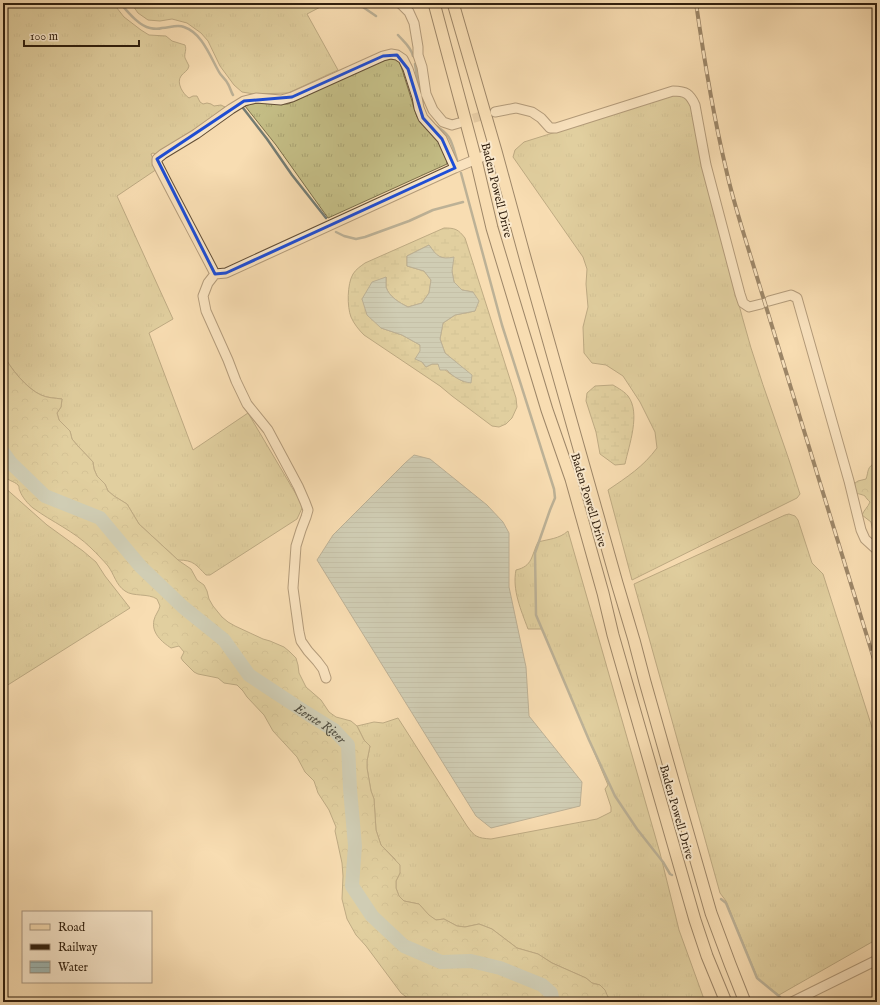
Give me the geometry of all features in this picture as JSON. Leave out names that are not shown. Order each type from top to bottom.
[{"type":"main road","name":"Baden Powell Drive","points":[[434,3],[476,160],[492,228],[547,410],[573,487],[603,592],[613,635],[695,920],[707,956],[726,1002]]},
{"type":"main road","name":"Baden Powell Drive","points":[[453,3],[700,875],[730,964],[745,1002]]},
{"type":"street","points":[[400,3],[409,12],[414,23],[418,55],[421,63],[426,94],[433,110],[443,122],[452,125],[459,123]]},
{"type":"street","points":[[215,274],[175,200],[157,163],[157,160],[244,101],[256,98],[281,100],[292,97],[383,56],[391,54],[397,55],[403,59],[408,69],[423,118],[442,139],[455,168]]},
{"type":"street","points":[[403,59],[411,59],[421,63]]},
{"type":"street","points":[[495,112],[516,108],[532,112],[541,118],[550,128],[556,128],[673,91],[682,91],[691,97],[695,105],[706,165],[743,303],[749,307],[791,295],[797,298],[849,481],[861,530],[865,539],[877,550]]},
{"type":"street","points":[[326,678],[323,669],[301,641],[293,588],[296,546],[308,510],[306,502],[268,430],[247,404],[236,382],[206,311],[203,296],[208,283],[215,274],[226,273],[455,168],[496,151]]},
{"type":"street","points":[[792,1002],[877,960]]},
{"type":"highlighted area","points":[[397,55],[408,69],[423,118],[442,139],[455,168],[226,273],[215,274],[157,159],[244,101],[292,97],[383,56]]},
{"type":"green space","points":[[3,3],[113,3],[124,17],[149,35],[166,36],[172,41],[185,45],[185,58],[189,66],[181,76],[179,82],[183,91],[189,98],[197,96],[203,104],[207,103],[214,106],[221,105],[225,107],[201,127],[156,154],[151,154],[157,169],[117,196],[173,319],[149,333],[193,450],[248,413],[303,506],[297,519],[210,575],[206,575],[191,562],[178,560],[139,524],[127,504],[108,491],[105,484],[97,476],[93,462],[72,439],[70,431],[59,420],[57,413],[61,407],[62,399],[43,396],[35,392],[24,383],[3,354]]},
{"type":"green space","points":[[131,3],[328,3],[307,14],[338,70],[288,93],[254,94],[242,92],[234,85],[220,66],[208,41],[201,33],[187,23],[172,19],[160,21],[148,20],[138,13]]},
{"type":"green space","points":[[387,58],[398,60],[400,63],[417,117],[440,143],[447,160],[447,164],[328,218],[276,145],[245,106],[260,103],[288,104]]},
{"type":"green space","points":[[677,94],[690,100],[742,317],[800,494],[797,498],[632,580],[608,490],[634,471],[652,455],[657,448],[655,432],[640,402],[623,376],[606,365],[592,363],[584,353],[583,327],[588,307],[586,284],[587,269],[583,257],[513,157],[515,150],[524,142]]},
{"type":"green space","points":[[444,228],[451,228],[463,235],[516,398],[517,407],[512,418],[506,424],[499,427],[492,426],[440,386],[360,331],[351,317],[348,296],[353,274],[365,263]],"holes":[[[429,245],[436,255],[445,259],[452,271],[454,282],[462,290],[473,292],[475,311],[455,315],[443,323],[440,339],[445,353],[458,364],[464,382],[438,364],[432,364],[426,367],[422,362],[420,345],[402,335],[381,328],[386,277],[387,291],[395,299],[408,307],[422,303],[429,293],[431,280],[424,271],[407,266],[407,256]]]},
{"type":"green space","points":[[3,354],[14,372],[30,388],[43,396],[62,399],[61,407],[57,413],[59,420],[70,431],[72,439],[93,462],[97,476],[105,484],[108,491],[127,504],[139,524],[178,560],[191,569],[197,580],[204,585],[209,599],[222,617],[235,626],[284,647],[296,658],[299,673],[306,687],[321,700],[329,712],[336,717],[351,721],[357,726],[364,740],[370,746],[367,768],[374,799],[376,830],[381,845],[400,865],[400,873],[396,881],[396,888],[399,896],[404,901],[419,904],[436,920],[444,919],[457,926],[465,927],[479,924],[492,929],[517,948],[538,954],[552,963],[586,978],[592,983],[600,985],[605,990],[608,997],[604,1002],[413,1002],[401,993],[356,935],[347,919],[342,899],[342,863],[335,831],[336,827],[329,810],[318,793],[314,781],[305,772],[297,757],[273,731],[264,715],[237,685],[224,683],[218,678],[194,672],[181,658],[184,652],[179,646],[171,648],[158,637],[154,629],[155,618],[160,606],[157,599],[149,596],[128,593],[122,589],[108,566],[91,548],[70,532],[33,508],[24,498],[18,485],[3,475]]},
{"type":"green space","points":[[613,385],[628,396],[634,411],[633,429],[625,464],[615,465],[600,454],[596,432],[586,401],[587,393],[595,386]]},
{"type":"green space","points":[[877,462],[877,540],[874,537],[871,522],[862,515],[870,502],[865,496],[855,492],[855,483],[866,479],[869,467]]},
{"type":"green space","points":[[3,486],[47,525],[96,562],[130,608],[3,688]]},
{"type":"green space","points":[[789,514],[795,516],[798,520],[812,563],[823,574],[877,743],[877,936],[872,942],[779,995],[758,979],[726,901],[720,893],[634,584]]},
{"type":"green space","points":[[568,531],[660,853],[679,930],[705,1002],[604,1002],[608,997],[600,985],[592,983],[586,978],[552,963],[538,954],[517,948],[492,929],[479,924],[465,927],[457,926],[444,919],[436,920],[429,916],[419,904],[404,901],[399,896],[396,888],[396,881],[400,873],[395,859],[381,845],[376,830],[374,799],[367,768],[370,746],[364,740],[357,726],[374,722],[383,723],[398,718],[467,826],[472,833],[477,836],[491,839],[597,819],[611,812],[611,807],[605,789],[608,785],[543,631],[541,629],[528,629],[516,592],[516,570],[526,566],[529,563],[538,542],[557,537]]},
{"type":"water","points":[[429,245],[439,256],[445,258],[454,257],[452,271],[454,282],[462,290],[473,292],[479,301],[475,311],[455,315],[443,323],[440,339],[445,353],[472,375],[471,383],[458,379],[447,370],[440,370],[438,364],[432,364],[426,367],[422,362],[415,359],[420,351],[420,345],[402,335],[381,328],[367,315],[362,299],[372,282],[386,277],[387,291],[395,299],[408,307],[422,303],[429,293],[431,280],[424,271],[407,266],[407,256]]},
{"type":"water","points":[[414,455],[430,459],[487,505],[503,522],[509,533],[509,587],[526,667],[529,716],[582,782],[580,806],[491,828],[476,816],[317,560],[333,535]]},
{"type":"waterway","points":[[120,3],[134,18],[146,27],[156,29],[181,26],[196,34],[227,82],[233,95]]},
{"type":"waterway","points":[[357,3],[376,16]]},
{"type":"waterway","points":[[398,35],[409,47],[413,56]]},
{"type":"waterway","points":[[415,64],[419,91]]},
{"type":"waterway","points":[[243,108],[292,175],[326,218]]},
{"type":"waterway","points":[[433,124],[444,132],[450,139],[457,160]]},
{"type":"waterway","points":[[461,173],[502,325],[554,489],[555,498],[535,553],[536,615],[589,740],[615,796],[637,829],[672,875]]},
{"type":"waterway","points":[[336,232],[356,239],[365,237],[409,221],[433,210],[463,202]]},
{"type":"waterway","name":"Eerste River","points":[[3,452],[11,463],[45,496],[100,518],[141,567],[183,607],[224,640],[249,675],[334,730],[348,745],[355,846],[352,886],[372,916],[404,946],[441,962],[471,961],[500,968],[542,985],[551,993],[553,1002]]},
{"type":"waterway","points":[[721,899],[726,903],[757,978],[780,997]]},
{"type":"tunnel","points":[[460,122],[492,113]]},
{"type":"railway","points":[[696,3],[713,107],[732,195],[877,669]]}]
